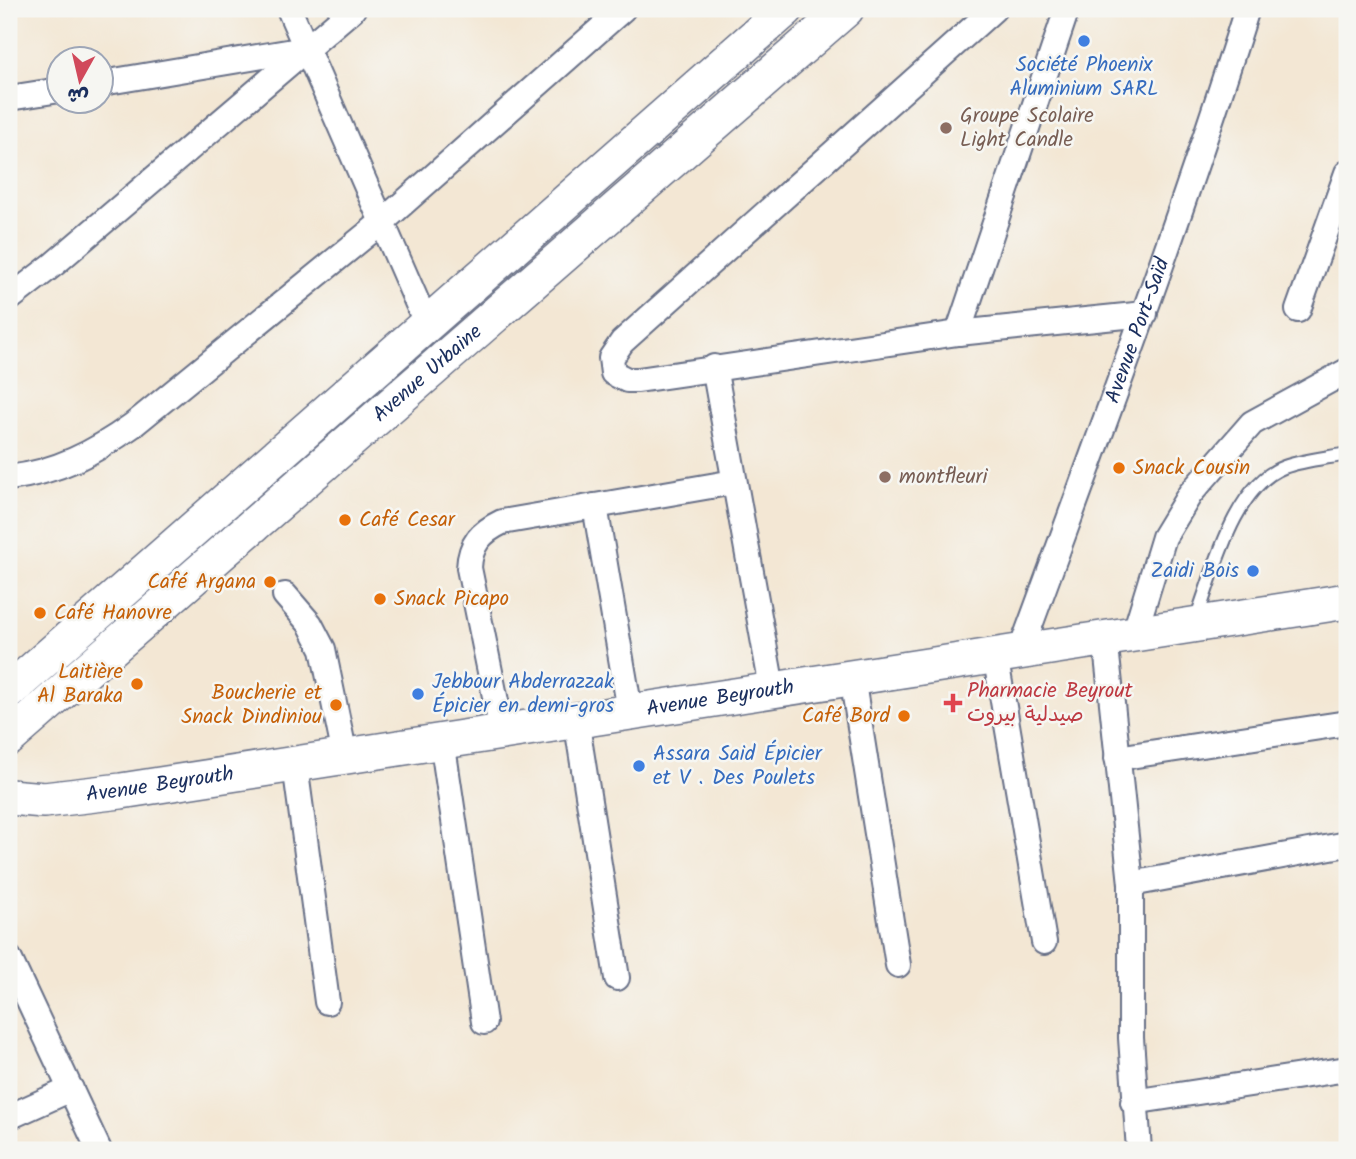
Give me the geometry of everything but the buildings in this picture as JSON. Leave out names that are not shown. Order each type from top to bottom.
[{"type":"street","points":[[289,9],[427,325]]},
{"type":"street","points":[[9,299],[54,264],[353,9]]},
{"type":"street","points":[[9,478],[70,464],[100,449],[382,222],[623,9]]},
{"type":"street","name":"Avenue Urbaine","points":[[9,691],[786,9]]},
{"type":"street","name":"Avenue Urbaine","points":[[9,737],[846,9]]},
{"type":"street","points":[[994,9],[622,342],[613,352],[610,366],[613,373],[627,380],[958,333],[1145,314]]},
{"type":"street","points":[[958,333],[1067,9]]},
{"type":"street","name":"Avenue Port-Saïd","points":[[1008,652],[1145,314],[1205,144],[1247,9]]},
{"type":"street","points":[[116,81],[306,49]]},
{"type":"street","points":[[9,98],[46,92]]},
{"type":"street","points":[[1298,310],[1347,173]]},
{"type":"street","points":[[714,367],[772,688]]},
{"type":"street","points":[[1139,1150],[1133,1102],[1131,884],[1117,758],[1120,634],[1164,537],[1190,494],[1252,424],[1347,371]]},
{"type":"street","points":[[502,731],[469,568],[473,545],[480,536],[502,522],[734,482]]},
{"type":"street","points":[[595,506],[630,711]]},
{"type":"street","points":[[285,594],[310,624],[323,649],[345,756]]},
{"type":"street","name":"Avenue Beyrouth","points":[[9,797],[44,800],[108,793],[1120,634],[1347,601]]},
{"type":"street","points":[[1008,652],[1044,943]]},
{"type":"street","points":[[852,677],[898,965]]},
{"type":"street","points":[[576,719],[617,978]]},
{"type":"street","points":[[1117,758],[1347,723]]},
{"type":"street","points":[[442,740],[484,1023]]},
{"type":"street","points":[[295,765],[327,1002]]},
{"type":"street","points":[[1131,884],[1347,844]]},
{"type":"street","points":[[9,958],[99,1150]]},
{"type":"street","points":[[1133,1102],[1347,1069]]},
{"type":"street","points":[[9,1117],[71,1088]]},
{"type":"lane","points":[[1195,623],[1235,518],[1248,495],[1263,479],[1283,467],[1347,454]]},
{"type":"place","name":"Société Phoenix Aluminium SARL","points":[[1084,41]]},
{"type":"place","name":"Groupe Scolaire Light Candle","points":[[946,128]]},
{"type":"place","name":"Snack Cousin","points":[[1119,468]]},
{"type":"place","name":"montfleuri","points":[[885,477]]},
{"type":"place","name":"Café Cesar","points":[[345,520]]},
{"type":"place","name":"Zaidi Bois","points":[[1253,571]]},
{"type":"place","name":"Café Argana","points":[[270,582]]},
{"type":"place","name":"Snack Picapo","points":[[380,599]]},
{"type":"place","name":"Café Hanovre","points":[[40,613]]},
{"type":"place","name":"Laitière Al Baraka","points":[[137,684]]},
{"type":"place","name":"Jebbour Abderrazzak Épicier en demi-gros","points":[[418,694]]},
{"type":"place","name":"Pharmacie Beyrout صيدلية بيروت","points":[[953,703]]},
{"type":"place","name":"Boucherie et Snack Dindiniou","points":[[336,705]]},
{"type":"place","name":"Café Bord","points":[[904,716]]},
{"type":"place","name":"Assara Said Épicier et V . Des Poulets","points":[[639,766]]}]
